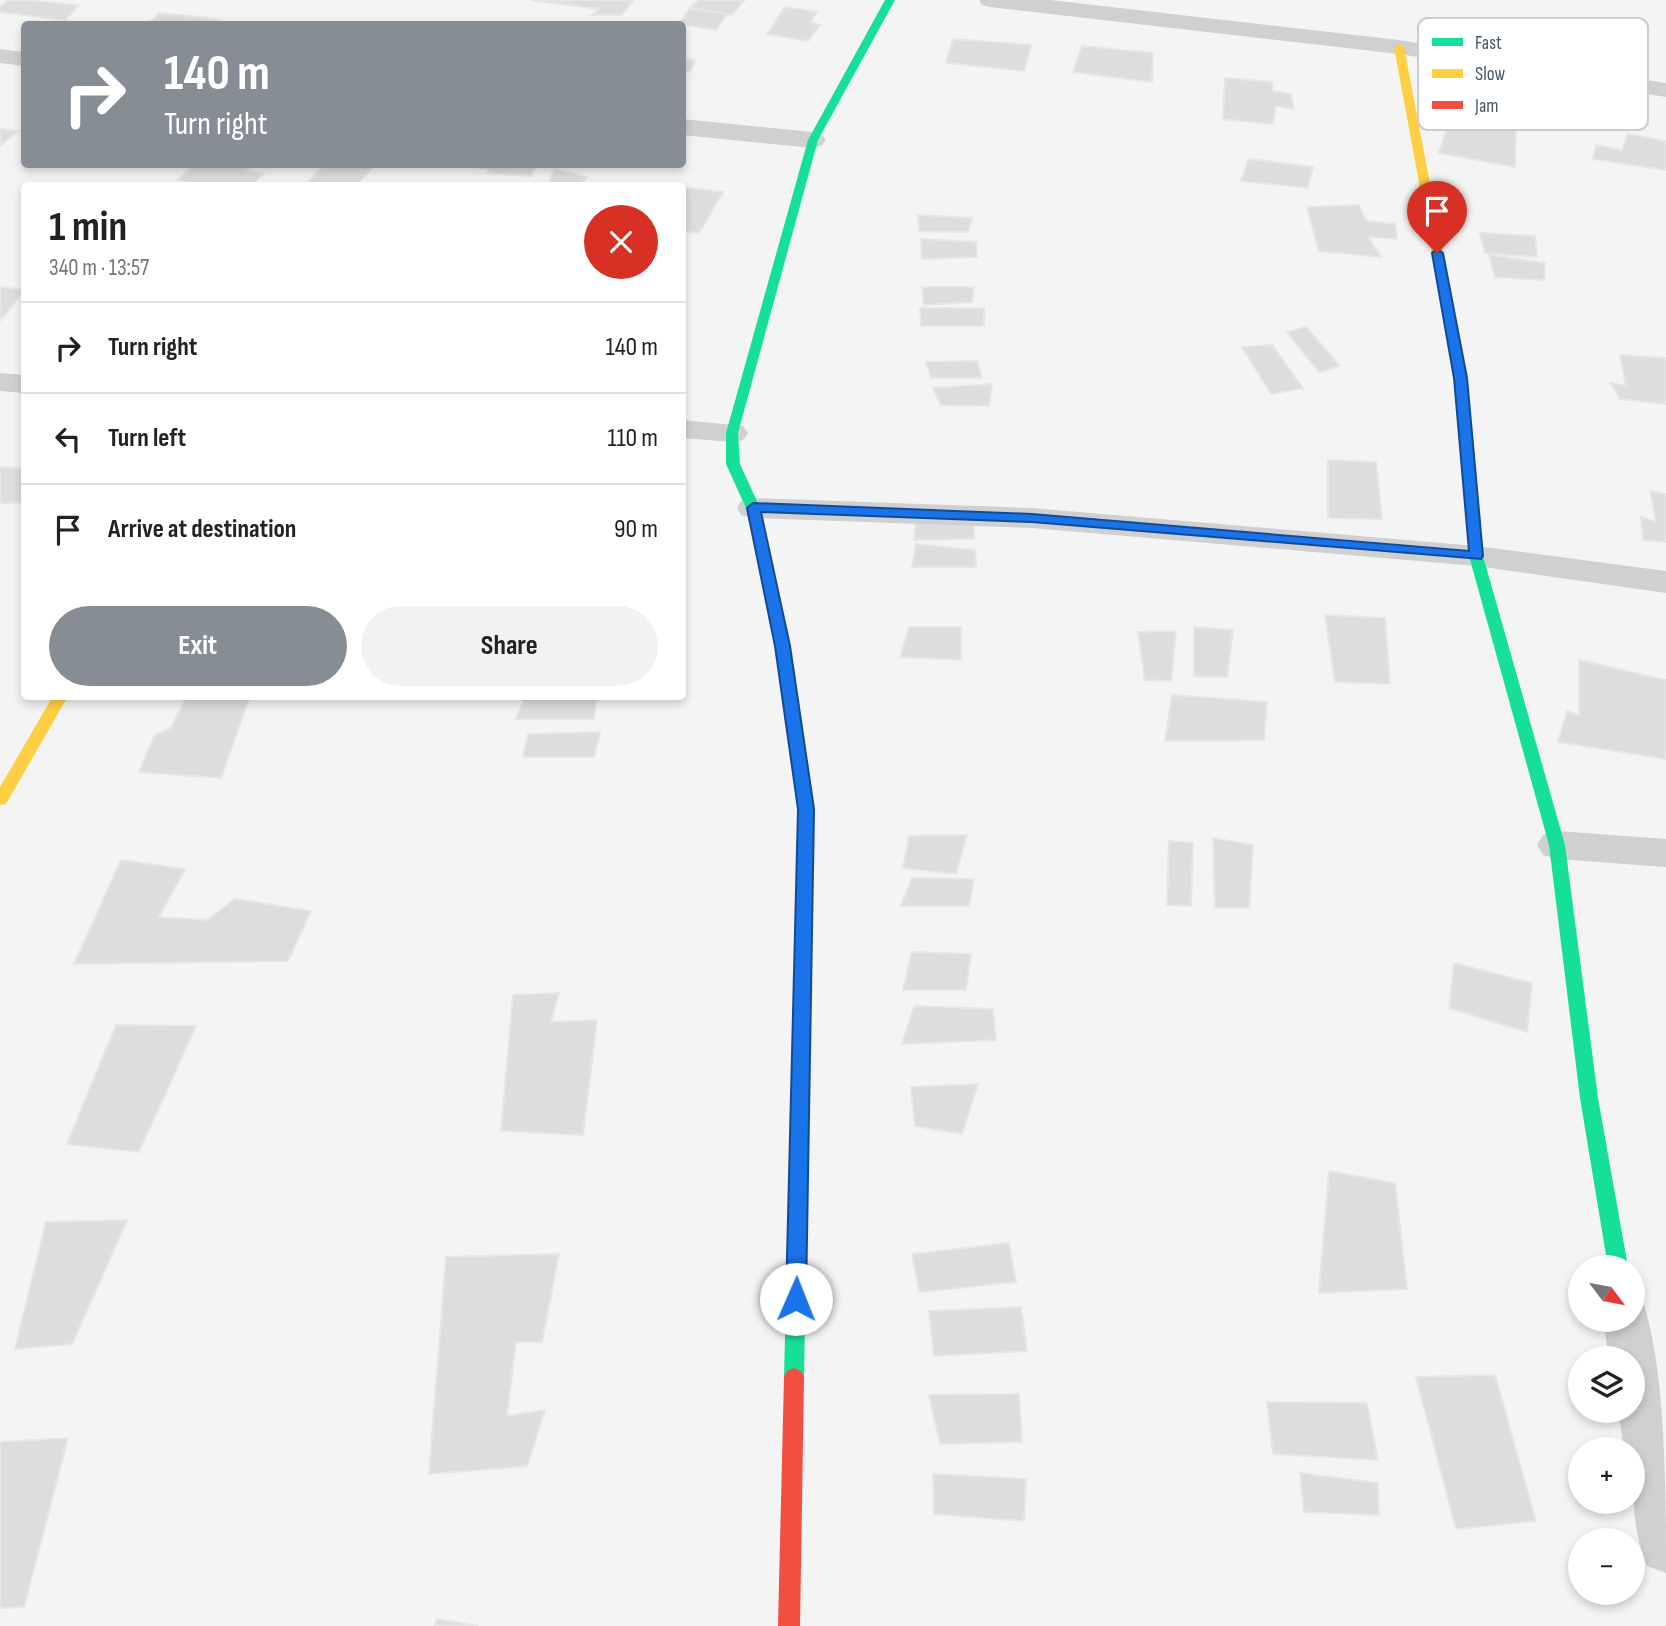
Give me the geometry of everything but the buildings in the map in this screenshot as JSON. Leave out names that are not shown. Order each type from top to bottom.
[{"type":"street","points":[[789,1626],[806,809],[783,646],[753,508],[733,464],[732,433],[813,141],[890,0]]},
{"type":"street","points":[[990,0],[1418,50]]},
{"type":"street","points":[[1399,47],[1461,378],[1476,556],[1557,845],[1589,1098],[1616,1255]]},
{"type":"street","points":[[0,57],[21,59]]},
{"type":"street","points":[[1648,87],[1666,90]]},
{"type":"street","points":[[686,127],[813,141]]},
{"type":"street","points":[[0,382],[21,384]]},
{"type":"street","points":[[686,429],[732,433]]},
{"type":"street","points":[[753,508],[1032,518],[1476,556],[1666,582]]},
{"type":"street","points":[[0,800],[59,700]]},
{"type":"street","points":[[1557,845],[1666,853]]},
{"type":"street","points":[[1629,1332],[1666,1548]]},
{"type":"traffic: fast","points":[[756,523],[753,508],[733,464],[732,433],[813,140],[890,0]]},
{"type":"traffic: fast","points":[[1470,481],[1476,556],[1557,845],[1589,1098],[1616,1255]]},
{"type":"traffic: fast","points":[[794,1377],[806,809],[798,752]]},
{"type":"traffic: slow","points":[[1399,47],[1461,378],[1470,481]]},
{"type":"traffic: slow","points":[[756,523],[783,646],[798,752]]},
{"type":"traffic: slow","points":[[0,800],[59,700]]},
{"type":"traffic: jam","points":[[789,1626],[794,1377]]},
{"type":"route","points":[[796,1299],[806,809],[783,646],[753,508],[1032,518],[1476,556],[1461,378],[1437,253]]}]
